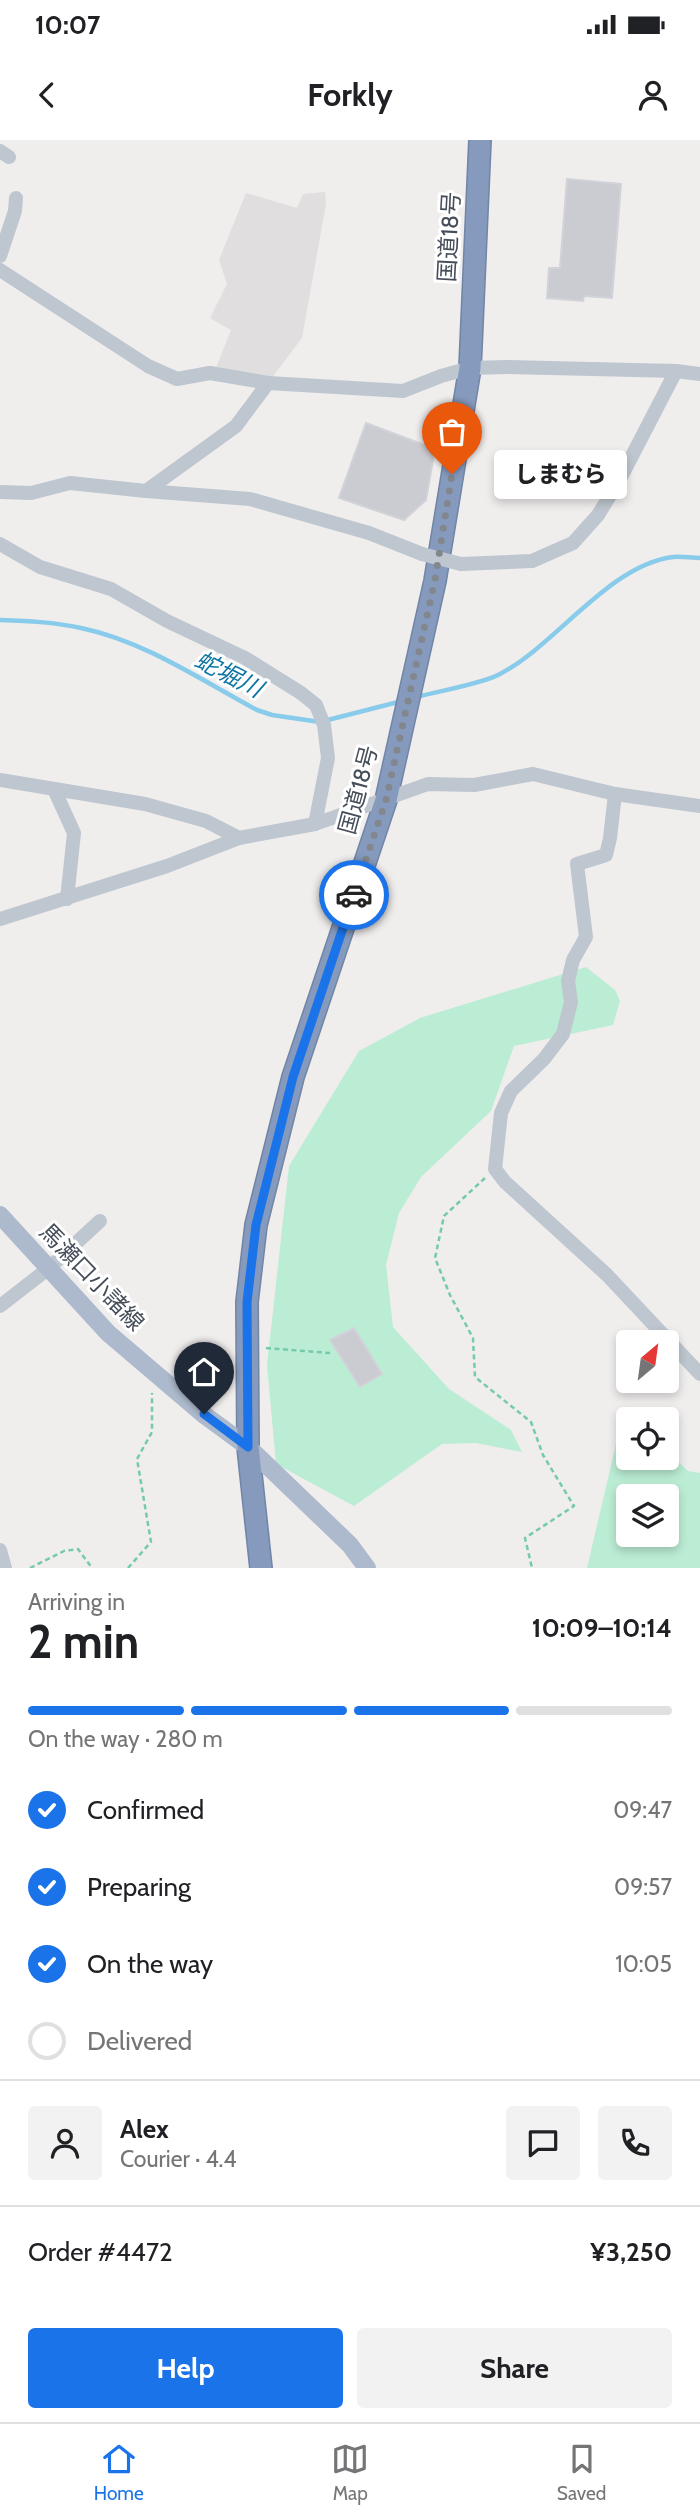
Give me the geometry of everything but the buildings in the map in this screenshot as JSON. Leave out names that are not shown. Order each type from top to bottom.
[{"type":"highway","name":"国道18号","points":[[261,1568],[248,1447],[247,1302],[256,1225],[293,1077],[386,800],[435,580],[470,368],[480,140]]},
{"type":"main road","name":"馬瀬口小諸線","points":[[0,1215],[108,1333],[204,1414],[248,1447],[349,1545],[367,1568]]},
{"type":"street","points":[[0,256],[15,211],[16,198]]},
{"type":"street","points":[[0,270],[149,366],[177,379],[210,373],[268,383],[403,391],[470,368],[676,371],[700,374]]},
{"type":"street","points":[[0,492],[31,493],[70,483],[250,499],[369,533],[422,554],[461,564],[532,561],[573,543],[598,515],[676,371]]},
{"type":"street","points":[[146,491],[236,426],[268,383]]},
{"type":"street","points":[[0,544],[40,567],[111,589],[167,621],[245,658],[301,692],[316,705],[324,725],[328,758],[316,824]]},
{"type":"street","points":[[0,919],[167,866],[239,838],[316,824],[428,783],[474,785],[533,774],[615,794],[700,806]]},
{"type":"street","points":[[0,780],[145,804],[206,821],[239,838]]},
{"type":"street","points":[[54,789],[74,833],[67,899]]},
{"type":"street","points":[[615,794],[606,855],[577,864],[586,937],[573,960],[568,981],[571,1002],[563,1034],[544,1059],[511,1091],[501,1114],[495,1169],[505,1182],[607,1275],[700,1374]]},
{"type":"street","points":[[0,1306],[48,1268],[100,1221]]},
{"type":"street","points":[[0,1550],[5,1568]]},
{"type":"path","points":[[495,1169],[444,1216],[435,1258],[450,1295],[473,1338],[475,1377],[531,1422],[543,1455],[574,1506],[525,1538],[532,1568]]},
{"type":"path","points":[[248,1347],[330,1353]]},
{"type":"path","points":[[128,1568],[151,1542],[137,1459],[152,1432],[153,1394],[139,1359]]},
{"type":"path","points":[[30,1568],[64,1551],[78,1549],[92,1568]]},
{"type":"shaded area","points":[[325,192],[326,204],[302,338],[268,383],[214,373],[231,330],[210,318],[227,284],[219,260],[246,193],[297,208],[303,194]]},
{"type":"green space","points":[[586,967],[615,990],[620,1001],[613,1025],[514,1046],[491,1111],[421,1177],[399,1213],[386,1265],[393,1327],[449,1389],[511,1430],[522,1452],[476,1443],[442,1444],[354,1506],[276,1464],[267,1365],[289,1166],[359,1051],[420,1018]]},
{"type":"green space","points":[[616,1444],[616,1470],[679,1470],[679,1462],[688,1471],[700,1473],[700,1568],[587,1568]]},
{"type":"waterway","name":"蛇堀川","points":[[417,697],[500,674],[521,661],[627,574],[650,563],[673,557],[700,558]]},
{"type":"waterway","name":"蛇堀川","points":[[0,620],[61,624],[127,642],[193,674],[257,710],[272,715],[320,722],[402,701]]},
{"type":"way so far","points":[[354,895],[386,800],[435,580],[452,474]]},
{"type":"place","name":"しまむら","points":[[452,474]]},
{"type":"route","points":[[204,1414],[248,1447],[247,1302],[256,1225],[293,1077],[354,895]]}]
